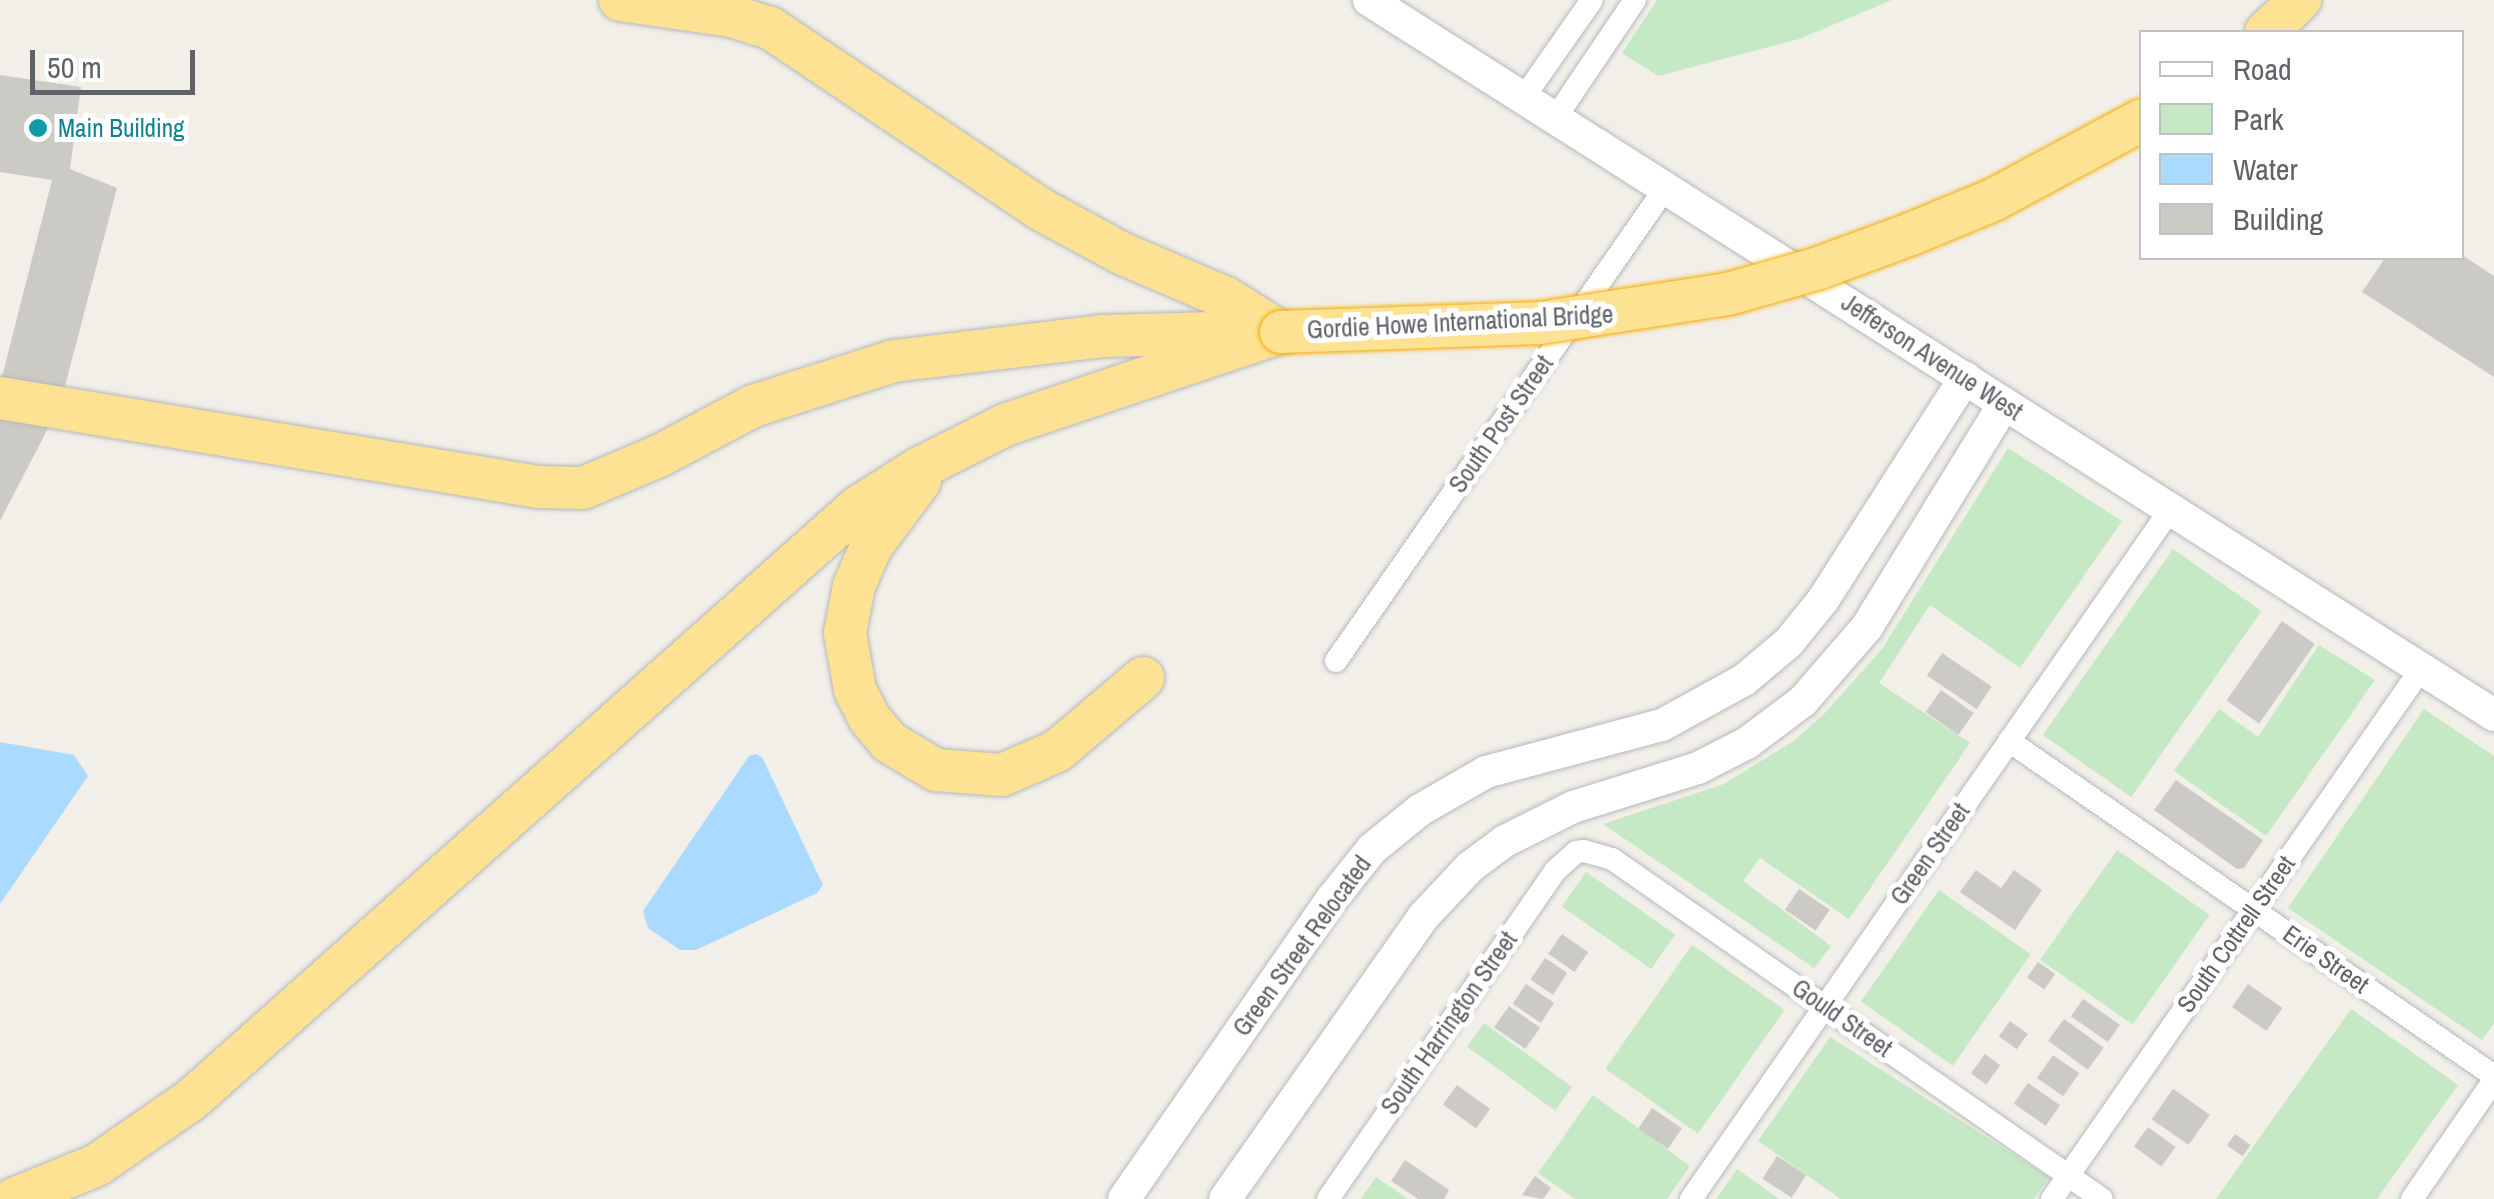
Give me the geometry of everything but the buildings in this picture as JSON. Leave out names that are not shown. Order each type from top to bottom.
[{"type":"highway","points":[[620,0],[731,16],[770,28],[1040,209],[1123,254],[1226,298],[1281,332]]},
{"type":"highway","points":[[2268,30],[2300,0]]},
{"type":"highway","name":"Gordie Howe International Bridge","points":[[1281,332],[1540,322],[1728,294],[1819,268],[1911,234],[1996,198],[2139,122]]},
{"type":"highway","points":[[0,398],[540,488],[583,488],[609,480],[765,401],[894,361],[1103,336],[1281,332]]},
{"type":"highway","points":[[18,1194],[97,1165],[191,1100],[829,529],[888,487],[962,444],[1065,402],[1281,332]]},
{"type":"highway","points":[[962,444],[906,495],[871,546],[854,586],[845,633],[847,660],[862,706],[879,731],[905,754],[936,770],[1002,775],[1057,750],[1143,678]]},
{"type":"street","name":"Jefferson Avenue West","points":[[1369,0],[2494,715]]},
{"type":"street","points":[[1524,97],[1592,0]]},
{"type":"street","points":[[1556,117],[1636,0]]},
{"type":"street","name":"South Post Street","points":[[1336,660],[1666,187]]},
{"type":"street","name":"Green Street Relocated","points":[[1124,1199],[1332,899],[1372,849],[1420,810],[1486,772],[1662,724],[1715,699],[1767,661],[1823,600],[1965,378]]},
{"type":"street","points":[[1225,1199],[1423,917],[1470,867],[1517,834],[1572,807],[1698,768],[1766,730],[1811,693],[1867,627],[2004,404]]},
{"type":"street","name":"Green Street","points":[[1691,1199],[2170,510]]},
{"type":"street","name":"South Cottrell Street","points":[[2052,1199],[2421,668]]},
{"type":"street","name":"Erie Street","points":[[2009,741],[2494,1078]]},
{"type":"street","name":"Gould Street","points":[[1576,852],[1612,858],[2102,1199]]},
{"type":"street","name":"South Harrington Street","points":[[1328,1199],[1555,871],[1576,852]]},
{"type":"street","points":[[2412,1199],[2494,1078]]},
{"type":"green space","points":[[1657,0],[1892,0],[1799,39],[1658,76],[1622,53]]},
{"type":"green space","points":[[2008,448],[2122,521],[2020,668],[1930,605],[1879,683],[1970,743],[1849,919],[1760,858],[1743,881],[1831,946],[1814,968],[1603,824],[1724,784],[1795,740],[1825,713],[1882,649]]},
{"type":"green space","points":[[2173,549],[2261,611],[2131,797],[2043,735]]},
{"type":"green space","points":[[2319,645],[2375,680],[2266,836],[2174,771],[2219,709],[2258,737]]},
{"type":"green space","points":[[2424,709],[2494,756],[2494,1023],[2482,1040],[2288,908]]},
{"type":"green space","points":[[2117,850],[2210,915],[2133,1025],[2040,960]]},
{"type":"green space","points":[[1586,872],[1675,935],[1651,969],[1562,906]]},
{"type":"green space","points":[[1939,890],[2031,954],[1953,1066],[1861,1001]]},
{"type":"green space","points":[[1692,945],[1785,1010],[1698,1134],[1605,1069]]},
{"type":"green space","points":[[2351,1009],[2458,1085],[2377,1199],[2216,1199]]},
{"type":"green space","points":[[1484,1023],[1572,1087],[1555,1111],[1467,1046]]},
{"type":"green space","points":[[1830,1037],[2049,1177],[2034,1199],[1841,1199],[1758,1141]]},
{"type":"green space","points":[[1593,1095],[1690,1166],[1667,1199],[1575,1199],[1538,1173]]},
{"type":"green space","points":[[1737,1169],[1779,1199],[1716,1199]]},
{"type":"green space","points":[[1376,1177],[1408,1199],[1361,1199]]},
{"type":"water","points":[[0,742],[74,755],[88,776],[0,904]]},
{"type":"water","points":[[749,756],[762,757],[823,885],[817,893],[696,950],[680,950],[648,928],[643,911]]},
{"type":"place","name":"Main Building","points":[[38,128]]}]
